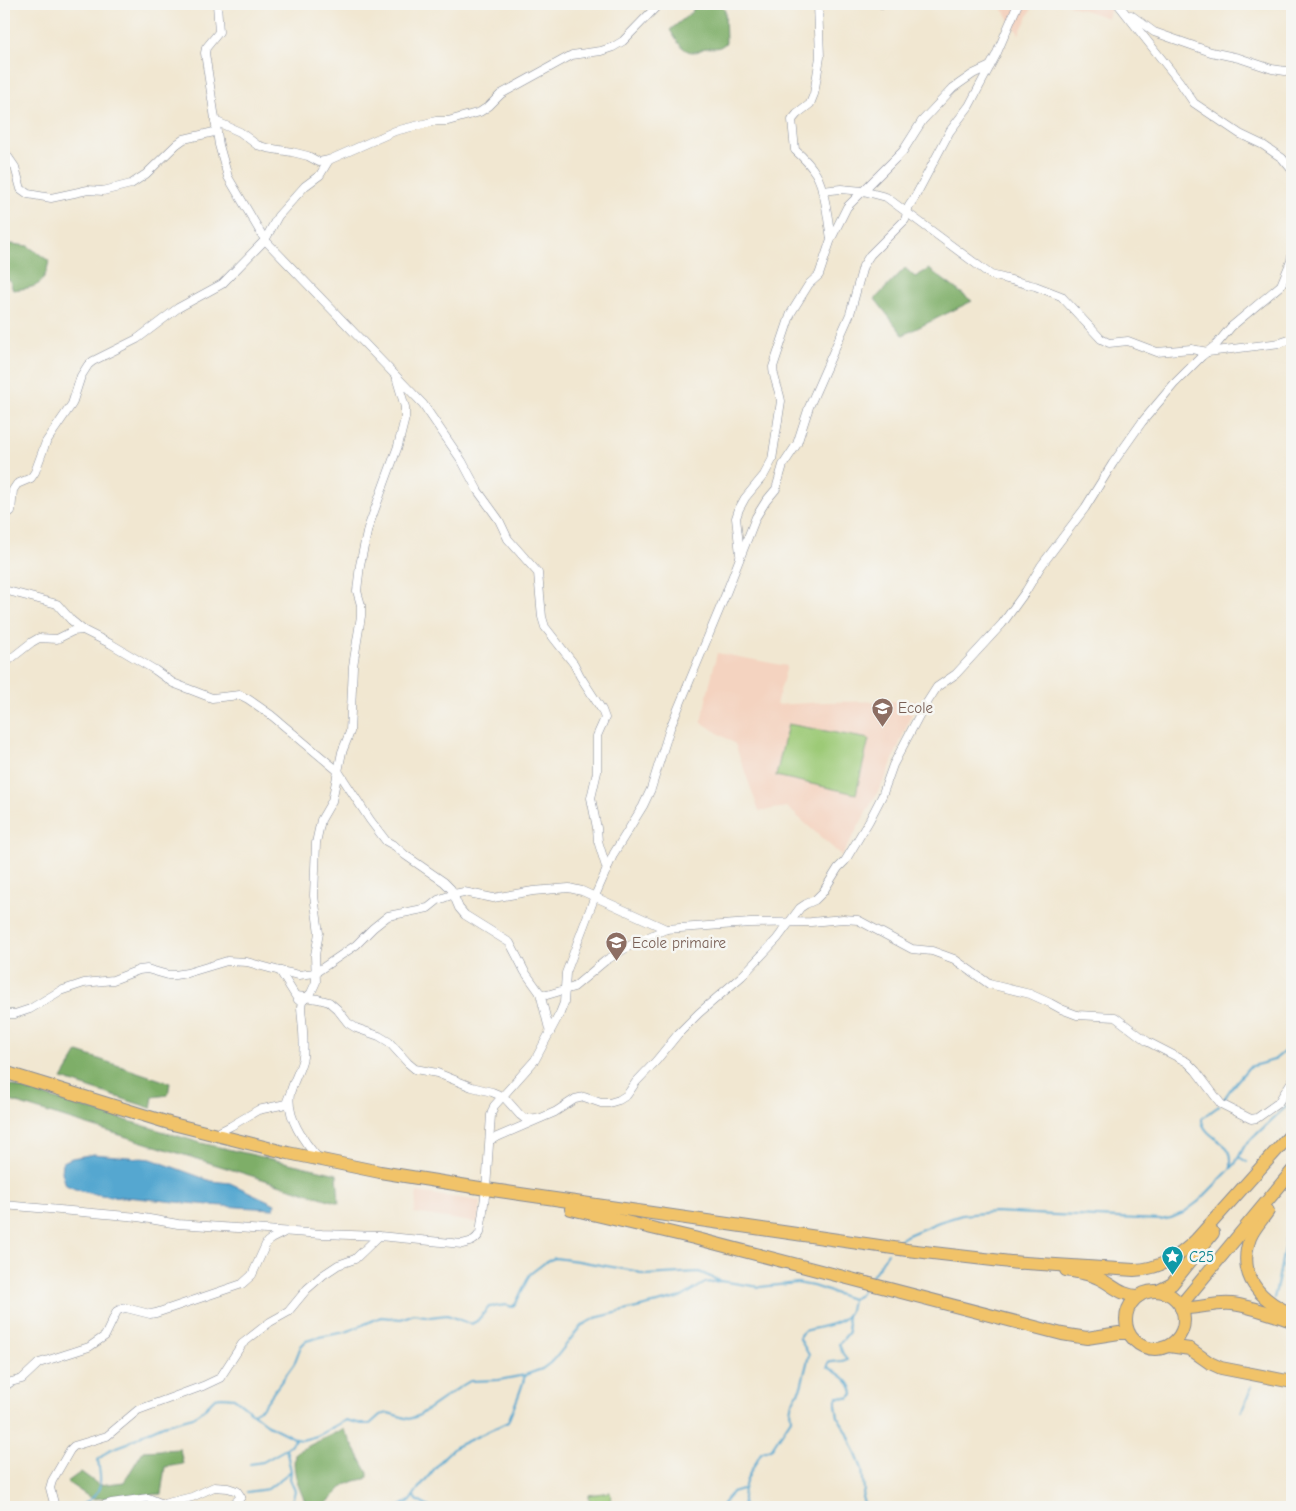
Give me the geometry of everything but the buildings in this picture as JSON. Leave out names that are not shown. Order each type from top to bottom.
[{"type":"main road","points":[[4,1072],[169,1123],[321,1160],[380,1172],[871,1245],[1010,1262],[1086,1274],[1099,1278],[1121,1293],[1130,1296],[1158,1291],[1171,1296],[1178,1302],[1183,1311],[1185,1321],[1177,1340],[1169,1346],[1150,1349],[1141,1346],[1128,1333],[1126,1315],[1129,1306],[1138,1296]]},
{"type":"main road","points":[[1010,1262],[1134,1270],[1147,1269],[1173,1259],[1196,1240],[1292,1133]]},
{"type":"main road","points":[[1158,1291],[1172,1284],[1292,1133]]},
{"type":"main road","points":[[1181,1308],[1191,1292],[1292,1171]]},
{"type":"main road","points":[[1292,1177],[1251,1236],[1246,1252],[1250,1277],[1256,1289],[1265,1299],[1278,1308],[1292,1314]]},
{"type":"main road","points":[[486,1189],[646,1227],[1076,1337],[1096,1337],[1128,1333]]},
{"type":"main road","points":[[1181,1308],[1231,1304],[1292,1321]]},
{"type":"main road","points":[[1169,1346],[1190,1349],[1221,1368],[1292,1382]]},
{"type":"street","points":[[217,4],[219,32],[206,48],[205,53],[216,125],[228,177],[265,240],[429,411],[462,461],[478,491],[499,520],[508,538],[538,573],[542,617],[546,627],[574,664],[602,710],[605,718],[597,736],[597,772],[591,798],[598,841],[607,870]]},
{"type":"street","points":[[216,125],[240,132],[256,145],[308,156],[319,162],[329,160],[395,131],[436,121],[448,121],[480,112],[501,94],[572,55],[613,47],[622,41],[659,4]]},
{"type":"street","points":[[818,4],[820,58],[814,94],[810,104],[792,120],[795,150],[805,159],[817,176],[822,191],[831,239]]},
{"type":"street","points":[[881,4],[914,4]]},
{"type":"street","points":[[4,1205],[138,1217],[178,1224],[285,1232],[380,1236],[462,1244],[477,1238],[480,1233],[486,1189],[494,1106],[529,1067],[550,1033],[562,1008],[566,973],[595,896],[614,853],[643,806],[670,728],[726,596],[756,517],[776,489],[783,465],[797,444],[809,407],[850,314],[863,266],[870,255],[905,220],[909,206],[950,131],[969,106],[990,66],[1018,4]]},
{"type":"street","points":[[1118,5],[1154,32],[1211,52],[1272,69],[1292,71]]},
{"type":"street","points":[[1118,5],[1179,81],[1194,103],[1240,134],[1263,145],[1282,158],[1292,170]]},
{"type":"street","points":[[740,556],[736,518],[745,498],[764,475],[772,460],[781,401],[773,366],[791,313],[809,284],[819,275],[831,239],[847,207],[904,151],[922,121],[954,88],[972,74],[990,66]]},
{"type":"street","points":[[4,151],[15,167],[21,189],[28,194],[51,198],[88,190],[103,191],[131,184],[146,174],[184,139],[214,132],[216,125]]},
{"type":"street","points":[[4,516],[11,511],[14,490],[17,484],[31,478],[35,472],[46,442],[72,404],[81,376],[88,365],[137,339],[178,308],[222,284],[265,240],[278,216],[305,186],[320,175],[329,160]]},
{"type":"street","points":[[822,191],[842,189],[863,190],[886,197],[991,275],[1035,286],[1061,296],[1101,339],[1109,343],[1128,341],[1157,352],[1191,349],[1208,352],[1280,343],[1292,339]]},
{"type":"street","points":[[490,1140],[555,1112],[576,1099],[584,1097],[609,1103],[627,1095],[678,1034],[742,976],[777,939],[800,908],[819,896],[845,861],[869,821],[882,796],[893,765],[921,712],[937,687],[956,674],[1002,624],[1142,422],[1174,384],[1216,345],[1231,327],[1281,285],[1291,261],[1292,251]]},
{"type":"street","points":[[300,1006],[311,993],[316,982],[315,955],[319,933],[314,896],[316,843],[321,820],[332,801],[342,752],[350,732],[353,666],[361,616],[361,605],[357,591],[360,565],[368,528],[398,446],[405,418],[405,407],[396,377]]},
{"type":"street","points":[[4,590],[57,604],[83,630],[111,644],[173,683],[212,698],[240,696],[248,699],[271,715],[338,771],[386,841],[451,888],[459,908],[465,914],[510,943],[524,972],[540,993],[550,1033]]},
{"type":"street","points":[[4,664],[39,638],[57,639],[73,630],[83,630]]},
{"type":"street","points":[[4,1014],[15,1014],[30,1009],[60,991],[84,983],[114,980],[148,968],[168,975],[175,975],[227,961],[247,962],[299,975],[315,973],[356,945],[372,928],[388,916],[428,908],[438,900],[464,892],[493,898],[533,891],[569,888],[595,896],[666,929]]},
{"type":"street","points":[[540,993],[547,995],[574,987],[605,961],[631,945],[666,929],[791,921],[858,920],[912,949],[932,951],[954,959],[989,984],[1030,994],[1060,1010],[1077,1015],[1115,1017],[1148,1042],[1187,1062],[1196,1070],[1221,1104],[1251,1118],[1257,1118],[1278,1102],[1292,1081]]},
{"type":"street","points":[[214,1134],[232,1126],[258,1110],[286,1104],[290,1095],[303,1059],[304,1044],[300,1006],[297,996],[280,971]]},
{"type":"street","points":[[297,996],[318,998],[329,1002],[348,1023],[389,1042],[408,1064],[415,1068],[436,1073],[502,1096],[525,1119],[541,1118]]},
{"type":"street","points":[[290,1095],[294,1122],[306,1144],[321,1160]]},
{"type":"street","points":[[4,1387],[11,1382],[22,1379],[39,1363],[89,1347],[105,1336],[116,1311],[121,1308],[150,1314],[156,1313],[242,1284],[252,1275],[267,1242],[271,1238],[285,1232]]},
{"type":"street","points":[[55,1507],[50,1488],[52,1481],[74,1446],[107,1436],[138,1410],[220,1378],[242,1344],[270,1322],[288,1312],[307,1289],[323,1275],[338,1265],[355,1259],[380,1236]]},
{"type":"street","points":[[98,1507],[111,1503],[148,1498],[163,1504],[192,1497],[214,1487],[228,1488],[240,1494],[241,1497],[230,1507]]},
{"type":"shaded area","points":[[1002,4],[1034,4],[1019,34],[1002,8]]},
{"type":"shaded area","points":[[1069,4],[1112,4],[1108,18]]},
{"type":"shaded area","points":[[717,653],[787,666],[776,705],[825,702],[917,701],[886,777],[842,856],[787,807],[759,811],[735,744],[701,722]]},
{"type":"shaded area","points":[[417,1192],[480,1201],[478,1223],[414,1213]]},
{"type":"green space","points":[[690,4],[721,4],[725,11],[726,43],[719,47],[706,48],[696,52],[687,51],[680,45],[670,30],[693,11]]},
{"type":"green space","points":[[5,245],[28,246],[49,261],[42,281],[28,288],[13,290],[10,281],[4,276],[4,248]]},
{"type":"green space","points":[[905,268],[915,277],[929,269],[972,301],[903,335],[875,299]]},
{"type":"green space","points":[[788,724],[869,739],[856,794],[776,776]]},
{"type":"green space","points":[[78,1052],[170,1083],[168,1095],[153,1097],[151,1108],[62,1079]]},
{"type":"green space","points":[[10,1085],[201,1143],[337,1174],[339,1203],[4,1099]]},
{"type":"green space","points":[[343,1429],[368,1473],[368,1477],[345,1485],[323,1507],[308,1507],[295,1472],[294,1458],[296,1452]]},
{"type":"green space","points":[[180,1449],[183,1464],[165,1467],[161,1494],[92,1499],[67,1482],[81,1472],[99,1485],[124,1482],[143,1451]]},
{"type":"green space","points":[[610,1492],[612,1507],[590,1507],[589,1495]]},
{"type":"water","points":[[94,1154],[151,1159],[211,1181],[230,1183],[275,1204],[274,1209],[100,1195],[74,1189],[66,1185],[62,1173],[63,1162],[72,1158]]},
{"type":"waterway","points":[[1222,1102],[1249,1067],[1274,1060],[1292,1045]]},
{"type":"waterway","points":[[896,1243],[908,1235],[939,1222],[962,1215],[994,1212],[1160,1220],[1171,1218],[1183,1213],[1199,1201],[1235,1164],[1245,1145],[1292,1101]]},
{"type":"waterway","points":[[1219,1106],[1202,1118],[1202,1123],[1207,1131],[1229,1150],[1231,1168]]},
{"type":"waterway","points":[[1239,1157],[1247,1162]]},
{"type":"waterway","points":[[1292,1196],[1292,1207]]},
{"type":"waterway","points":[[1274,1298],[1292,1210]]},
{"type":"waterway","points":[[870,1279],[888,1253]]},
{"type":"waterway","points":[[253,1413],[262,1408],[294,1364],[301,1346],[306,1341],[346,1332],[381,1317],[401,1319],[414,1314],[430,1317],[447,1315],[471,1324],[477,1321],[489,1307],[507,1305],[512,1307],[516,1303],[530,1274],[547,1261],[555,1258],[635,1271],[645,1275],[699,1272],[720,1281]]},
{"type":"waterway","points":[[78,1507],[92,1498],[99,1489],[98,1460],[109,1450],[128,1443],[163,1425],[193,1417],[200,1413],[215,1398],[234,1398],[268,1425],[296,1439],[302,1440],[317,1436],[346,1420],[370,1424],[380,1415],[388,1413],[409,1419],[418,1416],[470,1381],[499,1380],[525,1375],[542,1369],[554,1360],[581,1326],[595,1318],[682,1297],[705,1283],[720,1281],[760,1287],[797,1283],[813,1286],[852,1299],[860,1295],[864,1288]]},
{"type":"waterway","points":[[744,1507],[743,1493],[747,1479],[761,1453],[772,1448],[791,1419],[790,1410],[801,1387],[809,1355],[800,1339],[800,1335],[804,1331],[841,1320],[850,1311],[852,1299]]},
{"type":"waterway","points":[[847,1317],[849,1332],[839,1344],[847,1359],[828,1363],[828,1367],[844,1378],[852,1389],[853,1394],[849,1398],[838,1397],[836,1399],[838,1417],[847,1432],[862,1469],[864,1490],[862,1497],[864,1503],[872,1507]]},
{"type":"waterway","points":[[399,1507],[410,1501],[445,1456],[455,1447],[508,1422],[525,1375]]},
{"type":"waterway","points":[[1242,1411],[1252,1386]]},
{"type":"waterway","points":[[290,1507],[295,1491],[290,1479],[291,1471],[286,1449],[296,1439]]},
{"type":"waterway","points":[[250,1464],[263,1462],[286,1449]]},
{"type":"waterway","points":[[247,1492],[268,1489],[291,1471]]},
{"type":"waterway","points":[[721,1507],[732,1492],[742,1489]]},
{"type":"waterway","points":[[414,1496],[416,1500],[429,1507]]},
{"type":"place","name":"Ecole","points":[[882,727]]},
{"type":"place","name":"Ecole primaire","points":[[616,962]]},
{"type":"place","name":"C25","points":[[1173,1276]]}]
